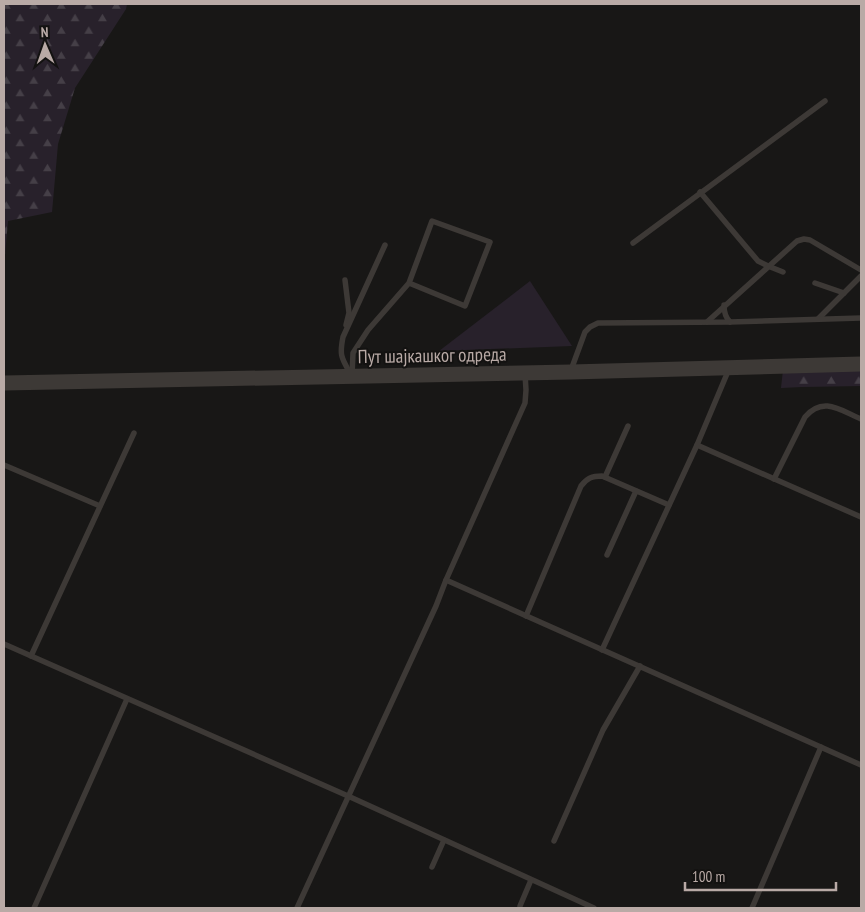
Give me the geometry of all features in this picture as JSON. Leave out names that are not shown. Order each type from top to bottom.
[{"type":"street","name":"Пут шајкашког одреда","points":[[4,383],[352,377],[861,364]]},
{"type":"lane","points":[[633,242],[826,101]]},
{"type":"lane","points":[[700,192],[758,262],[783,272]]},
{"type":"lane","points":[[352,377],[353,353],[368,330],[409,283],[432,221],[490,242],[465,306],[409,283]]},
{"type":"lane","points":[[706,322],[797,241],[810,240],[861,270]]},
{"type":"lane","points":[[343,337],[385,245]]},
{"type":"lane","points":[[818,319],[861,276]]},
{"type":"lane","points":[[345,280],[349,312],[340,350],[341,357],[352,377]]},
{"type":"lane","points":[[815,283],[844,293]]},
{"type":"lane","points":[[724,305],[726,318],[730,322]]},
{"type":"lane","points":[[571,372],[586,332],[590,327],[598,323],[730,322],[861,318]]},
{"type":"lane","points":[[602,650],[697,445],[730,367]]},
{"type":"lane","points":[[298,908],[432,615],[525,403],[525,373]]},
{"type":"lane","points":[[774,478],[805,417],[812,409],[821,405],[832,406],[861,419]]},
{"type":"lane","points":[[605,477],[628,426]]},
{"type":"lane","points":[[31,656],[134,432]]},
{"type":"lane","points":[[697,445],[861,517]]},
{"type":"lane","points":[[4,465],[100,506]]},
{"type":"lane","points":[[526,616],[581,486],[586,479],[594,476],[605,477],[669,505]]},
{"type":"lane","points":[[607,555],[636,491]]},
{"type":"lane","points":[[446,580],[861,765]]},
{"type":"lane","points":[[4,644],[348,796],[594,908]]},
{"type":"lane","points":[[554,841],[603,730],[640,666]]},
{"type":"lane","points":[[34,908],[127,699]]},
{"type":"lane","points":[[752,908],[821,747]]},
{"type":"lane","points":[[432,867],[444,840]]},
{"type":"lane","points":[[520,906],[531,880]]},
{"type":"green space","points":[[4,4],[127,4],[126,9],[75,88],[58,144],[52,212],[8,221],[4,266]]},
{"type":"green space","points":[[530,281],[572,346],[439,351]]},
{"type":"green space","points":[[861,369],[861,386],[781,388],[783,370]]}]
